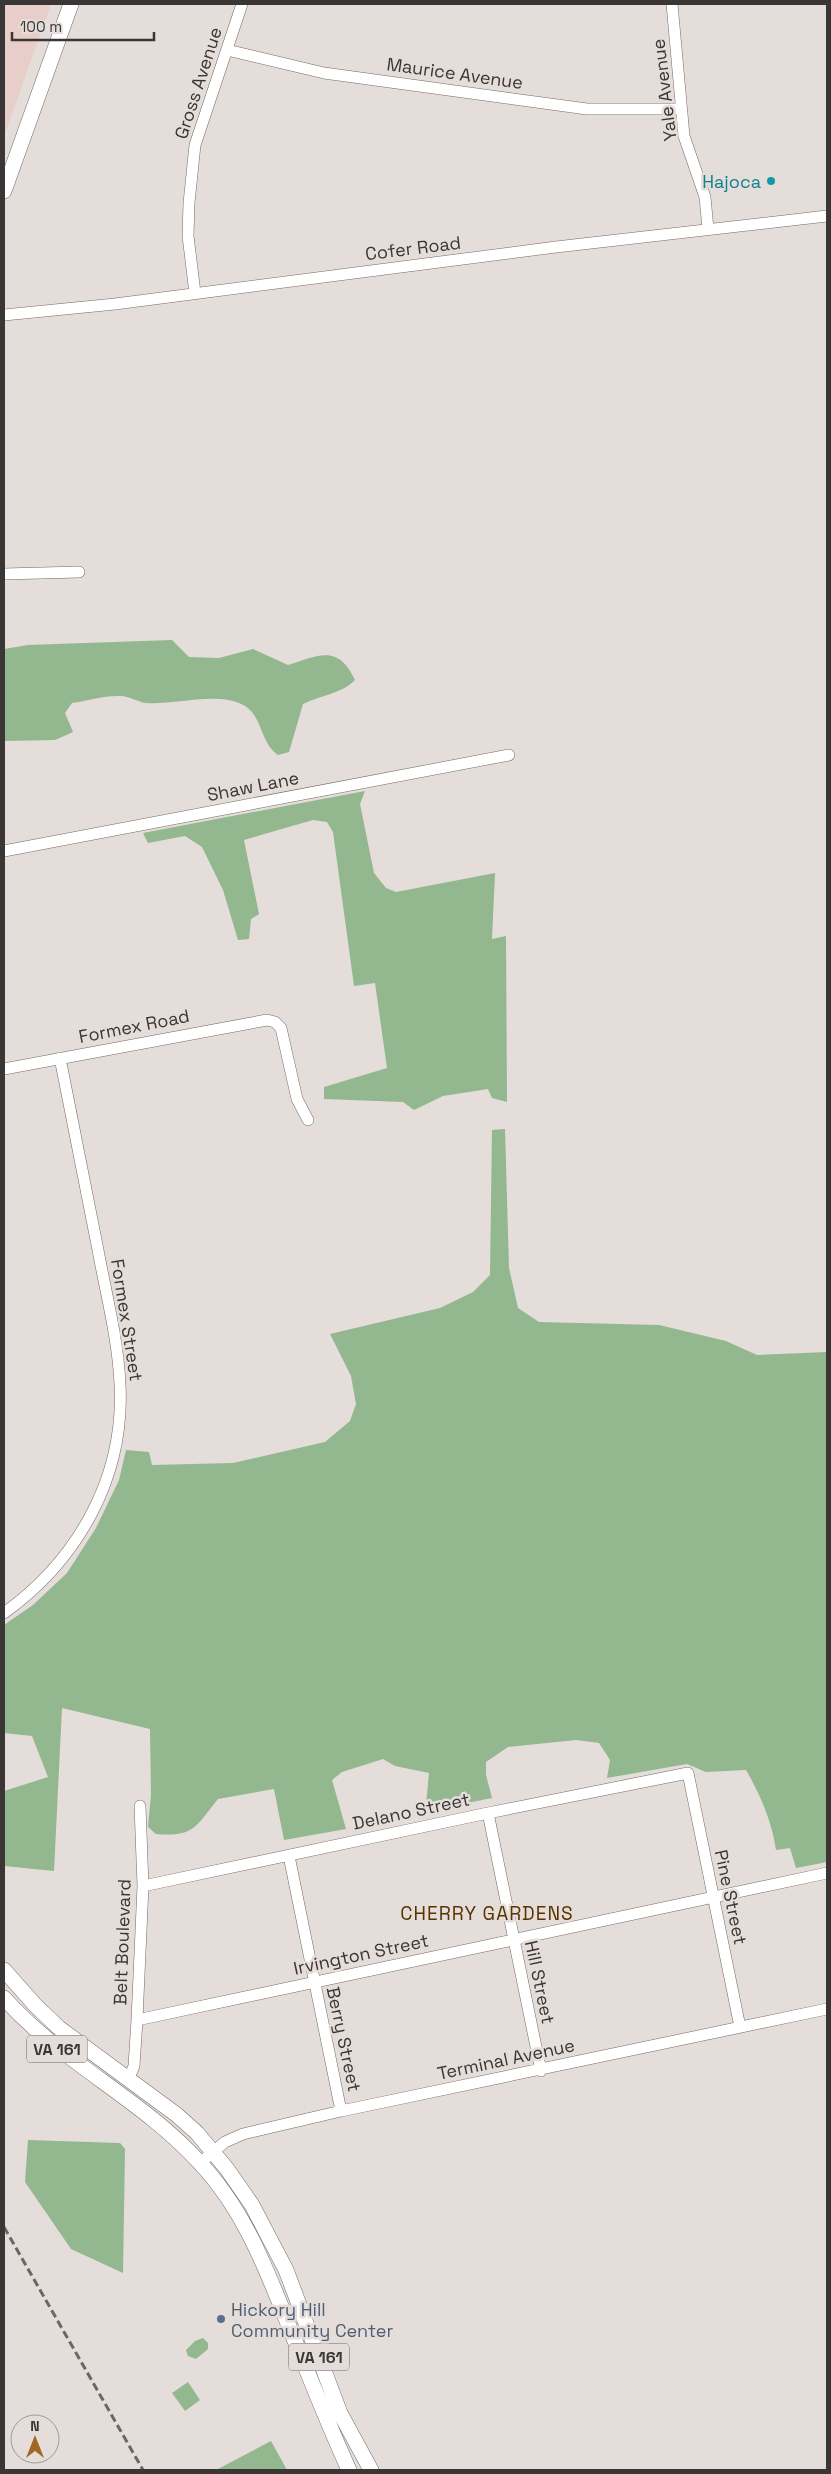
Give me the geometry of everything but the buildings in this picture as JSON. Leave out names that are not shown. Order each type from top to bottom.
[{"type":"main road","points":[[4,191],[71,4]]},
{"type":"main road","name":"VA 161","points":[[5,1974],[59,2028],[177,2115],[212,2151],[252,2205],[286,2270],[340,2412],[370,2470]]},
{"type":"main road","name":"VA 161","points":[[4,1998],[42,2038],[151,2118],[200,2163],[227,2196],[249,2232],[294,2338],[330,2430],[349,2470]]},
{"type":"main road","points":[[294,2338],[300,2308]]},
{"type":"street","name":"Gross Avenue","points":[[195,293],[188,236],[189,203],[195,145],[242,4]]},
{"type":"street","name":"Yale Avenue","points":[[672,4],[684,136],[705,197],[708,229]]},
{"type":"street","name":"Maurice Avenue","points":[[227,50],[324,73],[588,109],[681,109]]},
{"type":"street","name":"Cofer Road","points":[[4,316],[827,216]]},
{"type":"street","points":[[4,574],[79,572]]},
{"type":"street","name":"Shaw Lane","points":[[4,851],[509,755]]},
{"type":"street","name":"Formex Road","points":[[4,1069],[262,1020],[271,1021],[279,1025],[284,1034],[297,1098],[308,1120]]},
{"type":"street","name":"Formex Street","points":[[4,1612],[47,1577],[67,1553],[88,1522],[108,1476],[117,1440],[120,1418],[120,1385],[114,1338],[60,1058]]},
{"type":"street","name":"Delano Street","points":[[143,1886],[688,1773]]},
{"type":"street","name":"Pine Street","points":[[688,1773],[740,2027]]},
{"type":"street","name":"Belt Boulevard","points":[[129,2078],[134,2066],[143,1886],[140,1806]]},
{"type":"street","name":"Hill Street","points":[[488,1813],[541,2071]]},
{"type":"street","name":"Berry Street","points":[[289,1856],[341,2111]]},
{"type":"street","name":"Irvington Street","points":[[137,2020],[514,1938],[827,1873]]},
{"type":"street","name":"Terminal Avenue","points":[[200,2163],[212,2151],[230,2139],[243,2134],[341,2111],[541,2071],[827,2009]]},
{"type":"shaded area","points":[[4,4],[51,4],[4,136]]},
{"type":"green space","points":[[172,640],[189,657],[219,658],[253,649],[288,665],[327,655],[342,661],[355,680],[344,688],[303,704],[289,752],[278,755],[267,743],[257,721],[248,708],[241,704],[219,699],[146,703],[121,696],[102,697],[72,703],[65,713],[73,732],[55,740],[4,741],[4,649],[28,645]]},
{"type":"green space","points":[[365,791],[360,804],[374,873],[386,888],[396,892],[495,873],[492,939],[506,936],[507,1102],[492,1098],[488,1089],[443,1096],[414,1110],[403,1102],[324,1099],[324,1087],[387,1068],[375,983],[354,986],[333,832],[327,822],[313,820],[244,840],[259,914],[251,919],[249,939],[238,940],[223,890],[202,847],[185,836],[148,843],[143,833]]},
{"type":"green space","points":[[505,1129],[509,1268],[518,1308],[539,1322],[659,1325],[726,1341],[757,1355],[827,1352],[827,1862],[796,1868],[790,1848],[776,1850],[765,1808],[746,1770],[706,1772],[687,1764],[607,1778],[610,1760],[599,1743],[576,1740],[508,1747],[486,1762],[486,1775],[492,1798],[427,1811],[429,1773],[395,1766],[383,1759],[342,1772],[332,1780],[346,1829],[284,1840],[274,1789],[218,1799],[199,1823],[187,1832],[169,1835],[156,1834],[148,1827],[151,1795],[150,1729],[62,1708],[54,1871],[4,1866],[4,1791],[48,1777],[32,1736],[4,1733],[4,1625],[33,1605],[67,1573],[96,1528],[119,1480],[126,1450],[149,1452],[152,1465],[233,1463],[325,1442],[350,1421],[356,1404],[351,1376],[330,1334],[440,1308],[473,1292],[490,1275],[492,1130]]},
{"type":"green space","points":[[28,2140],[120,2143],[125,2149],[123,2273],[71,2249],[25,2182]]},
{"type":"green space","points":[[203,2338],[208,2343],[208,2349],[196,2359],[188,2356],[186,2350],[195,2341]]},
{"type":"green space","points":[[188,2382],[200,2400],[185,2411],[172,2393]]},
{"type":"green space","points":[[271,2441],[287,2470],[216,2470]]},
{"type":"railway","points":[[4,2227],[143,2470]]},
{"type":"place","name":"Hajoca","points":[[771,181]]},
{"type":"place","name":"Hickory Hill Community Center","points":[[221,2319]]},
{"type":"district","name":"CHERRY GARDENS","points":[[487,1913]]}]
